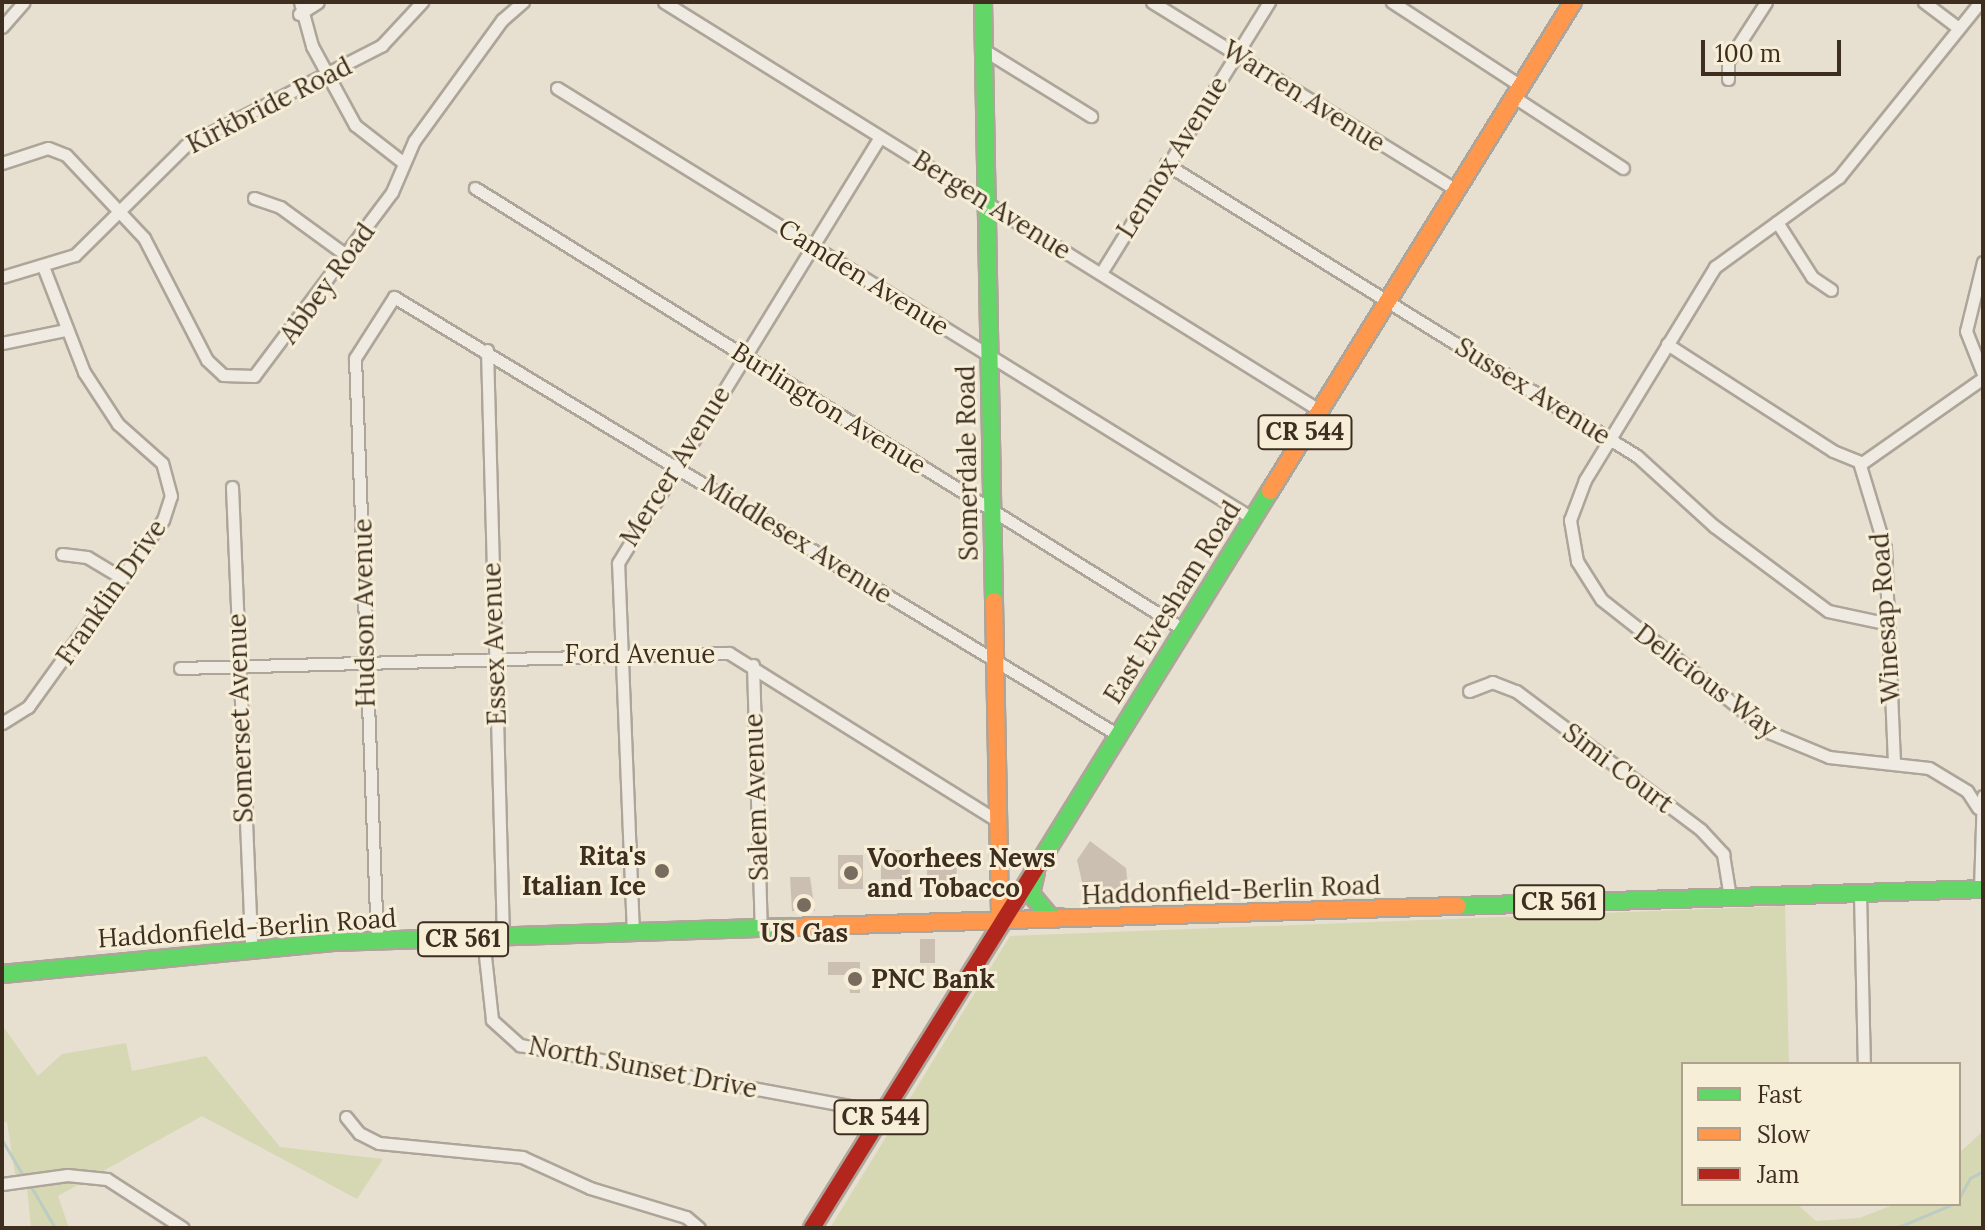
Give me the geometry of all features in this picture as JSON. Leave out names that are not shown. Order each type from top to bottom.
[{"type":"main road","name":"Somerdale Road","points":[[983,2],[995,819],[1000,923]]},
{"type":"main road","name":"East Evesham Road","points":[[812,1228],[1573,2]]},
{"type":"main road","points":[[1038,862],[1031,894],[1051,918],[1064,920]]},
{"type":"main road","name":"Haddonfield-Berlin Road","points":[[2,974],[251,949],[377,941],[1981,889]]},
{"type":"main road","points":[[945,924],[970,937],[976,961]]},
{"type":"street","points":[[2,27],[24,2]]},
{"type":"street","points":[[318,2],[300,8],[328,74],[355,125],[401,161]]},
{"type":"street","name":"Kirkbride Road","points":[[2,277],[44,269],[75,255],[119,215],[185,146],[328,74],[394,36],[422,2]]},
{"type":"street","name":"Abbey Road","points":[[119,215],[144,238],[201,352],[234,378],[254,376],[267,367],[392,192],[401,161],[496,29],[523,2]]},
{"type":"street","name":"Bergen Avenue","points":[[664,2],[1319,410]]},
{"type":"street","name":"Warren Avenue","points":[[1152,2],[1456,190]]},
{"type":"street","name":"Lennox Avenue","points":[[1101,273],[1269,2]]},
{"type":"street","points":[[1392,2],[1623,168]]},
{"type":"street","points":[[1728,79],[1728,61],[1766,2]]},
{"type":"street","points":[[1924,2],[1956,26]]},
{"type":"street","name":"Delicious Way","points":[[1978,808],[1954,780],[1894,762],[1829,757],[1789,743],[1601,599],[1577,561],[1570,520],[1610,439],[1715,267],[1839,177],[1956,26],[1980,2]]},
{"type":"street","points":[[984,50],[1091,116]]},
{"type":"street","name":"Camden Avenue","points":[[557,88],[1252,518]]},
{"type":"street","name":"Mercer Avenue","points":[[633,934],[618,563],[880,137]]},
{"type":"street","points":[[2,163],[59,150],[119,215]]},
{"type":"street","name":"Sussex Avenue","points":[[1166,164],[1610,439],[1813,601],[1842,617],[1889,624]]},
{"type":"street","name":"Burlington Avenue","points":[[475,188],[1183,629]]},
{"type":"street","points":[[254,198],[280,207],[346,255]]},
{"type":"street","points":[[1777,222],[1812,277],[1831,290]]},
{"type":"street","points":[[1667,344],[1859,462],[1983,376],[1966,331],[1983,262]]},
{"type":"street","name":"Franklin Drive","points":[[2,723],[28,707],[169,509],[171,486],[156,456],[105,408],[65,330],[44,269]]},
{"type":"street","name":"Middlesex Avenue","points":[[394,297],[677,464],[993,663],[1118,735]]},
{"type":"street","name":"Hudson Avenue","points":[[377,941],[355,358],[394,297]]},
{"type":"street","points":[[2,343],[65,330]]},
{"type":"street","name":"Essex Avenue","points":[[487,350],[503,938]]},
{"type":"street","name":"Winesap Road","points":[[1859,462],[1885,548],[1894,762]]},
{"type":"street","name":"Somerset Avenue","points":[[232,487],[251,949]]},
{"type":"street","points":[[62,554],[87,557],[122,578]]},
{"type":"street","name":"Ford Avenue","points":[[180,668],[714,650],[753,665],[995,819]]},
{"type":"street","name":"Salem Avenue","points":[[753,665],[761,929]]},
{"type":"street","name":"Simi Court","points":[[1469,691],[1492,682],[1516,691],[1701,830],[1723,854],[1730,897]]},
{"type":"street","points":[[1981,889],[1978,808],[1983,796]]},
{"type":"street","points":[[1860,893],[1864,1062]]},
{"type":"street","name":"North Sunset Drive","points":[[483,938],[492,1020],[520,1045],[883,1112]]},
{"type":"street","points":[[346,1117],[359,1133],[379,1143],[522,1157],[590,1188],[686,1217],[699,1228]]},
{"type":"street","points":[[2,1184],[67,1175],[107,1179],[183,1228]]},
{"type":"green space","points":[[1785,906],[1789,1062],[1681,1062],[1681,1206],[1799,1206],[1816,1221],[1859,1218],[1891,1206],[1961,1206],[1961,1151],[1983,1131],[1983,1228],[830,1228],[1010,936]]},
{"type":"green space","points":[[2,1025],[38,1076],[62,1054],[126,1043],[132,1071],[206,1056],[280,1147],[383,1159],[357,1199],[202,1116],[58,1196],[69,1228],[31,1228],[27,1187],[15,1174],[7,1122],[2,1123]]},
{"type":"building","points":[[1090,841],[1126,868],[1128,886],[1102,892],[1083,886],[1077,860]]},
{"type":"building","points":[[881,850],[910,850],[910,879],[881,879]]},
{"type":"building","name":"Voorhees News and Tobacco","points":[[838,855],[863,855],[863,889],[838,889]]},
{"type":"building","points":[[938,857],[957,857],[956,889],[937,889],[937,878],[927,878],[927,867],[938,867]]},
{"type":"building","points":[[790,877],[810,877],[815,911],[792,911]]},
{"type":"building","points":[[920,939],[935,939],[935,963],[920,963]]},
{"type":"building","name":"PNC Bank","points":[[828,962],[860,962],[860,993],[850,993],[849,975],[828,975]]},
{"type":"waterway","points":[[2,1140],[24,1177]]},
{"type":"waterway","points":[[1961,1194],[1970,1178],[1983,1171]]},
{"type":"waterway","points":[[29,1183],[55,1228]]},
{"type":"waterway","points":[[1896,1228],[1948,1206]]},
{"type":"traffic: fast","points":[[983,2],[994,601]]},
{"type":"traffic: fast","points":[[1041,860],[1270,491]]},
{"type":"traffic: fast","points":[[1036,872],[1031,894],[1051,918],[1060,917]]},
{"type":"traffic: fast","points":[[1458,906],[1983,889]]},
{"type":"traffic: fast","points":[[2,974],[335,942],[788,927]]},
{"type":"traffic: slow","points":[[1270,491],[1573,2]]},
{"type":"traffic: slow","points":[[994,601],[1000,923]]},
{"type":"traffic: slow","points":[[788,927],[1458,906]]},
{"type":"traffic: jam","points":[[812,1228],[1041,860]]},
{"type":"place","name":"Rita's Italian Ice","points":[[662,871]]},
{"type":"place","name":"Voorhees News and Tobacco","points":[[851,873]]},
{"type":"place","name":"US Gas","points":[[804,905]]},
{"type":"place","name":"PNC Bank","points":[[855,979]]}]
